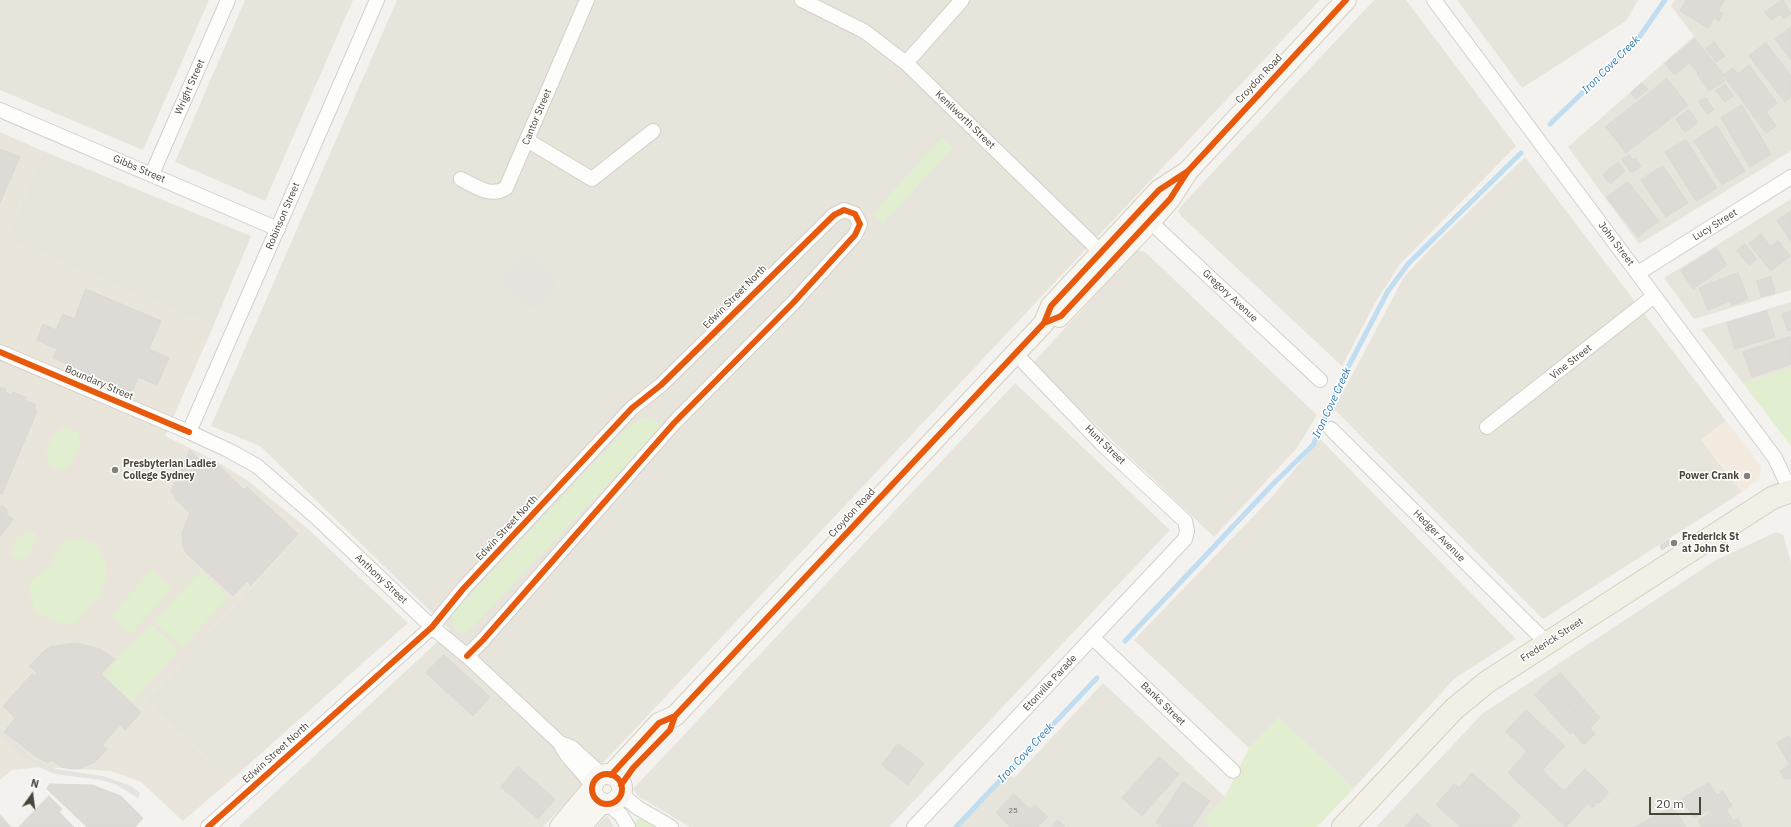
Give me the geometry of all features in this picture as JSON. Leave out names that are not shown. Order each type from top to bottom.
[{"type":"main road","name":"Frederick Street","points":[[1343,827],[1454,709],[1487,682],[1772,498],[1791,491]]},
{"type":"street","name":"Wright Street","points":[[152,174],[228,0]]},
{"type":"street","name":"Robinson Street","points":[[190,432],[377,0]]},
{"type":"street","name":"Cantor Street","points":[[461,179],[489,193],[500,192],[506,188],[587,0]]},
{"type":"street","name":"Kenilworth Street","points":[[802,0],[864,31],[906,63],[1106,257]]},
{"type":"street","points":[[906,63],[962,0]]},
{"type":"street","name":"Croydon Road","points":[[580,827],[606,789],[658,723],[675,716],[1044,323],[1051,306],[1106,257],[1145,217],[1160,190],[1188,171],[1346,0]]},
{"type":"street","name":"John Street","points":[[1434,0],[1775,458],[1791,491]]},
{"type":"street","name":"Gibbs Street","points":[[0,110],[278,228]]},
{"type":"street","points":[[527,140],[592,179],[652,130]]},
{"type":"street","name":"Lucy Street","points":[[1638,273],[1791,177]]},
{"type":"street","name":"Edwin Street North","points":[[208,827],[432,627],[463,589],[632,408],[661,385],[838,211],[844,210],[855,214],[860,224],[855,235],[793,303],[674,423],[483,640],[466,656]]},
{"type":"street","name":"Gregory Avenue","points":[[1145,217],[1320,380]]},
{"type":"street","name":"Vine Street","points":[[1487,428],[1654,296]]},
{"type":"street","name":"Boundary Street","points":[[0,352],[190,432]]},
{"type":"street","name":"Hunt Street","points":[[1015,353],[1101,443],[1184,521],[1188,531],[1185,539]]},
{"type":"street","name":"Hedger Avenue","points":[[1331,429],[1547,643]]},
{"type":"street","name":"Anthony Street","points":[[190,432],[257,466],[321,521],[432,627],[466,656],[560,743],[564,754],[583,773],[606,789],[672,827]]},
{"type":"street","name":"Etonville Parade","points":[[914,827],[1185,539]]},
{"type":"street","name":"Banks Street","points":[[1093,638],[1233,771]]},
{"type":"street","name":"Croydon Road","points":[[560,827],[606,789]]},
{"type":"street","name":"Anthony Street","points":[[606,789],[628,827]]},
{"type":"shaded area","points":[[0,0],[209,0],[143,150],[0,90]]},
{"type":"shaded area","points":[[245,0],[353,0],[265,201],[175,162]]},
{"type":"shaded area","points":[[397,0],[1320,0],[543,827],[238,827],[450,630],[260,446],[211,426]]},
{"type":"shaded area","points":[[1374,0],[1406,0],[1516,146],[1400,264],[1375,303],[1342,366],[1181,216],[1178,211]]},
{"type":"shaded area","points":[[1457,0],[1638,0],[1626,21],[1522,88]]},
{"type":"shaded area","points":[[1675,0],[1791,0],[1791,151],[1639,244],[1568,147],[1694,36],[1671,6]]},
{"type":"shaded area","name":"Presbyterian Ladies College Sydney","points":[[0,132],[43,151],[6,239],[213,327],[165,436],[214,460],[247,480],[307,528],[145,701],[231,780],[183,821],[141,782],[111,771],[42,767],[12,770],[0,780]]},
{"type":"shaded area","points":[[43,151],[251,236],[213,327],[6,239]]},
{"type":"shaded area","points":[[1525,157],[1726,421],[1701,440],[1742,492],[1543,619],[1334,409],[1404,277],[1431,248]]},
{"type":"shaded area","points":[[1791,199],[1791,290],[1694,319],[1664,278]]},
{"type":"shaded area","points":[[1137,250],[1145,252],[1317,415],[1297,448],[1214,537],[1032,364]]},
{"type":"shaded area","points":[[527,253],[557,282],[532,309],[501,281]]},
{"type":"shaded area","points":[[1791,302],[1791,368],[1743,383],[1701,329]]},
{"type":"shaded area","points":[[1015,383],[1170,530],[889,827],[690,827],[638,796],[633,789]]},
{"type":"shaded area","points":[[1726,421],[1761,467],[1760,478],[1742,492],[1701,440]]},
{"type":"shaded area","points":[[1320,439],[1516,639],[1454,679],[1354,788],[1279,718],[1249,748],[1134,640],[1270,499]]},
{"type":"shaded area","points":[[307,528],[408,623],[231,780],[145,701]]},
{"type":"shaded area","points":[[1776,532],[1783,535],[1791,562],[1791,827],[1376,827],[1482,714],[1716,560]]},
{"type":"shaded area","points":[[1103,683],[1225,797],[1203,821],[1210,827],[957,827],[1009,773],[1014,778]]},
{"type":"shaded area","points":[[0,728],[30,757],[56,769],[103,776],[131,786],[140,793],[138,798],[115,784],[101,780],[55,774],[39,767],[29,761],[0,735]]},
{"type":"shaded area","points":[[607,815],[614,827],[596,827]]},
{"type":"green space","points":[[942,137],[953,148],[883,224],[872,214]]},
{"type":"green space","points":[[1791,368],[1791,446],[1743,383]]},
{"type":"green space","points":[[644,417],[657,421],[660,430],[467,633],[457,632],[451,621],[456,610],[627,428]]},
{"type":"green space","points":[[64,427],[73,430],[78,435],[80,443],[78,452],[67,466],[60,469],[53,468],[49,464],[47,458],[48,446],[55,434]]},
{"type":"green space","points":[[30,530],[36,534],[34,547],[26,557],[18,560],[12,556],[12,548],[14,543],[22,533]]},
{"type":"green space","points":[[80,538],[98,545],[106,566],[105,583],[92,605],[74,624],[59,623],[36,612],[30,594],[30,582],[49,566],[64,539]]},
{"type":"green space","points":[[152,570],[172,588],[131,634],[111,615]]},
{"type":"green space","points":[[201,571],[229,597],[182,648],[153,621]]},
{"type":"green space","points":[[151,624],[179,650],[132,701],[103,675]]},
{"type":"green space","points":[[1279,718],[1354,788],[1317,827],[1210,827],[1203,821],[1225,797],[1249,748]]},
{"type":"green space","points":[[643,818],[661,827],[635,827],[634,825],[637,819]]},
{"type":"building","points":[[1687,0],[1725,0],[1718,11],[1723,14],[1719,21],[1714,18],[1708,28],[1680,11]]},
{"type":"building","points":[[1783,0],[1791,14],[1784,19],[1781,14],[1771,20],[1765,12]]},
{"type":"building","points":[[1791,27],[1791,60],[1775,39]]},
{"type":"building","points":[[1695,39],[1711,59],[1696,71],[1689,63],[1675,75],[1665,64]]},
{"type":"building","points":[[1714,42],[1725,56],[1716,62],[1706,49]]},
{"type":"building","points":[[1766,43],[1791,76],[1791,97],[1785,102],[1749,56]]},
{"type":"building","points":[[1711,59],[1723,74],[1721,75],[1725,81],[1709,91],[1698,76],[1697,70]]},
{"type":"building","points":[[1749,65],[1777,103],[1766,112],[1776,126],[1766,133],[1723,75],[1733,68],[1738,74]]},
{"type":"building","points":[[1667,79],[1688,105],[1626,153],[1606,127]]},
{"type":"building","points":[[1642,83],[1648,89],[1636,99],[1631,93]]},
{"type":"building","points":[[1725,84],[1733,96],[1725,102],[1716,91]]},
{"type":"building","points":[[1706,98],[1714,110],[1707,114],[1699,102]]},
{"type":"building","points":[[1742,105],[1771,154],[1750,167],[1721,118]]},
{"type":"building","points":[[1689,110],[1698,122],[1685,132],[1676,119]]},
{"type":"building","points":[[1717,126],[1745,171],[1722,185],[1694,141]]},
{"type":"building","points":[[1686,140],[1717,188],[1696,201],[1665,152]]},
{"type":"building","points":[[0,149],[20,157],[0,203]]},
{"type":"building","points":[[1629,155],[1633,160],[1635,158],[1641,166],[1631,173],[1622,160]]},
{"type":"building","points":[[1618,162],[1625,171],[1610,184],[1603,175]]},
{"type":"building","points":[[1663,166],[1688,203],[1666,217],[1641,180]]},
{"type":"building","points":[[1628,182],[1659,221],[1638,237],[1607,198]]},
{"type":"building","points":[[1791,211],[1791,241],[1777,221]]},
{"type":"building","points":[[1761,234],[1771,247],[1778,241],[1790,256],[1771,271],[1749,244]]},
{"type":"building","points":[[1745,244],[1757,259],[1749,265],[1737,251]]},
{"type":"building","points":[[1716,248],[1727,265],[1693,289],[1681,271]]},
{"type":"building","points":[[1738,273],[1748,299],[1732,305],[1730,301],[1708,310],[1699,288]]},
{"type":"building","points":[[1771,277],[1775,293],[1761,297],[1757,281]]},
{"type":"building","points":[[86,289],[161,321],[149,349],[169,358],[157,385],[138,377],[132,392],[53,358],[57,349],[37,340],[43,324],[56,330],[63,314],[74,319]]},
{"type":"building","points":[[1767,311],[1775,337],[1735,349],[1727,323]]},
{"type":"building","points":[[1791,311],[1791,330],[1788,331],[1782,314]]},
{"type":"building","points":[[1790,337],[1791,364],[1752,377],[1743,352]]},
{"type":"building","points":[[0,387],[6,389],[5,392],[12,395],[13,392],[27,398],[25,400],[36,405],[34,409],[37,411],[2,494],[0,493]]},
{"type":"building","points":[[190,450],[202,462],[205,459],[210,464],[214,461],[244,490],[247,487],[298,534],[251,585],[247,581],[233,596],[186,553],[183,547],[182,533],[190,513],[174,498],[175,496],[171,492]]},
{"type":"building","points":[[3,506],[7,510],[7,515],[13,519],[0,537],[0,507]]},
{"type":"building","points":[[1669,540],[1671,544],[1662,550],[1660,546]]},
{"type":"building","points":[[76,643],[100,649],[115,659],[101,674],[141,712],[125,730],[120,725],[102,745],[107,749],[95,762],[79,769],[71,769],[62,767],[51,760],[48,763],[34,755],[4,732],[15,718],[3,706],[32,674],[34,676],[37,673],[29,666],[43,652],[50,647]]},
{"type":"building","points":[[444,655],[490,697],[473,716],[426,673]]},
{"type":"building","points":[[1561,673],[1600,718],[1590,728],[1549,682]]},
{"type":"building","points":[[1549,682],[1595,734],[1584,745],[1573,732],[1570,734],[1535,695]]},
{"type":"building","points":[[1526,710],[1565,746],[1542,770],[1564,791],[1585,769],[1609,792],[1592,808],[1588,803],[1566,827],[1508,773],[1527,751],[1506,732]]},
{"type":"building","points":[[1789,736],[1791,739],[1791,779],[1785,779],[1780,771],[1790,765],[1777,743]]},
{"type":"building","points":[[898,744],[924,763],[908,785],[882,765]]},
{"type":"building","points":[[1159,757],[1179,774],[1142,816],[1122,798]]},
{"type":"building","points":[[518,767],[555,799],[538,819],[501,787]]},
{"type":"building","points":[[1472,773],[1521,816],[1511,827],[1461,827],[1436,805],[1454,784],[1459,788]]},
{"type":"building","points":[[1183,782],[1210,801],[1192,827],[1162,827],[1156,823]]},
{"type":"building","points":[[1709,783],[1717,795],[1723,791],[1732,806],[1726,809],[1733,821],[1738,819],[1742,827],[1701,827],[1698,821],[1710,813],[1709,810],[1694,818],[1682,799]]},
{"type":"building","points":[[50,784],[92,785],[121,796],[143,818],[135,827],[87,827],[47,789]]},
{"type":"building","points":[[1014,794],[1030,809],[1014,827],[1011,827],[996,813]]},
{"type":"building","points":[[49,796],[62,809],[59,812],[74,827],[19,827]]},
{"type":"building","points":[[1035,805],[1048,817],[1038,827],[1014,827]]},
{"type":"building","points":[[1673,807],[1686,827],[1635,827]]},
{"type":"building","points":[[1417,814],[1432,827],[1405,827]]},
{"type":"building","points":[[0,815],[11,827],[0,827]]},
{"type":"building","points":[[1058,820],[1065,827],[1051,827]]},
{"type":"waterway","name":"Iron Cove Creek","points":[[1550,124],[1638,39],[1665,0]]},
{"type":"waterway","name":"Iron Cove Creek","points":[[1125,641],[1272,485],[1313,445],[1344,375],[1388,291],[1408,264],[1521,153]]},
{"type":"waterway","name":"Iron Cove Creek","points":[[956,827],[1097,678]]},
{"type":"cycle path","points":[[1044,323],[1061,316],[1170,199],[1188,171],[1346,0]]},
{"type":"cycle path","points":[[611,775],[659,723],[675,716],[1044,323],[1051,306],[1159,190],[1188,171]]},
{"type":"cycle path","points":[[208,827],[432,627],[463,589],[632,408],[661,385],[834,215],[844,210],[855,214],[860,224],[855,235],[793,303],[674,423],[483,640],[467,656]]},
{"type":"cycle path","points":[[0,352],[189,432]]},
{"type":"cycle path","points":[[621,785],[633,768],[670,730],[675,716]]},
{"type":"cycle path","points":[[607,774],[613,775],[621,783],[622,789],[621,795],[613,803],[607,804],[601,803],[593,795],[592,789],[593,783],[601,775],[607,774]]},
{"type":"place","name":"Presbyterian Ladies College Sydney","points":[[115,470]]},
{"type":"place","name":"Power Crank","points":[[1747,476]]},
{"type":"place","name":"Frederick St at John St","points":[[1674,543]]}]
